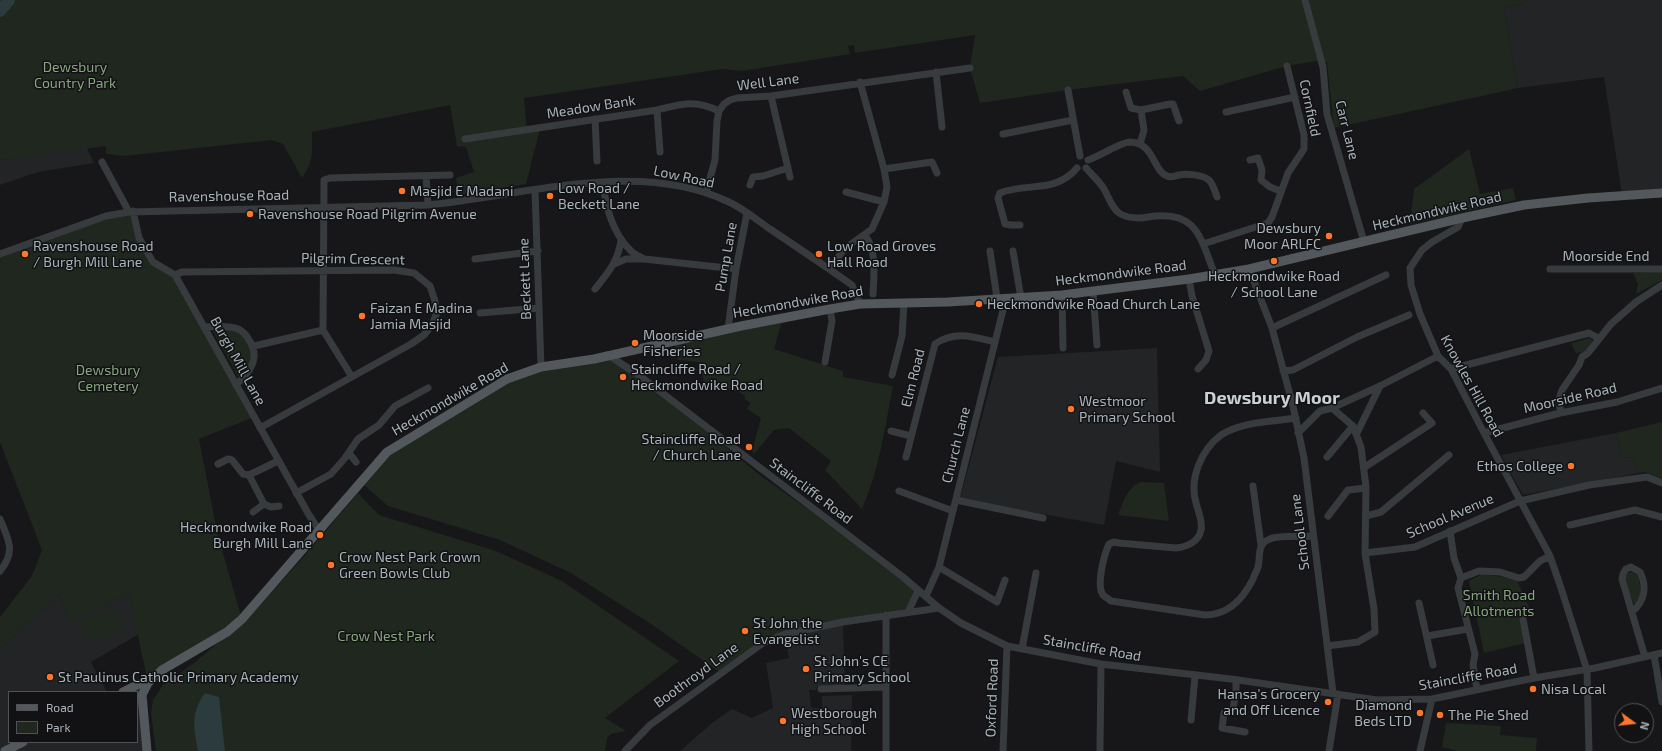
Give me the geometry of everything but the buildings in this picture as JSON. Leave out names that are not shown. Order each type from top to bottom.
[{"type":"main road","name":"Heckmondwike Road","points":[[148,683],[162,670],[227,632],[242,619],[387,452],[507,379],[541,367],[594,359],[728,328],[860,304],[1062,296],[1189,279],[1249,269],[1462,218],[1524,205],[1588,198],[1662,193]]},
{"type":"main road","points":[[125,691],[139,684],[148,683]]},
{"type":"main road","points":[[147,751],[142,695],[148,683]]},
{"type":"main road","points":[[5,751],[21,743]]},
{"type":"street","name":"Carr Lane","points":[[1305,0],[1323,67],[1327,114],[1364,242]]},
{"type":"street","name":"Cornfield","points":[[1203,244],[1268,222],[1272,217],[1280,191],[1288,173],[1304,149],[1304,135],[1287,66]]},
{"type":"street","name":"Well Lane","points":[[719,111],[724,104],[738,98],[771,96],[860,82],[970,68]]},
{"type":"street","points":[[936,72],[942,127]]},
{"type":"street","points":[[830,269],[844,249],[872,229],[884,202],[886,187],[884,169],[860,82]]},
{"type":"street","points":[[1068,90],[1080,156]]},
{"type":"street","points":[[1126,92],[1131,108],[1141,110],[1173,104],[1179,121]]},
{"type":"street","points":[[771,96],[790,176]]},
{"type":"street","points":[[1226,112],[1295,97]]},
{"type":"street","name":"Meadow Bank","points":[[465,139],[657,110],[687,103],[702,104],[719,111]]},
{"type":"street","points":[[657,110],[660,152]]},
{"type":"street","points":[[1140,144],[1144,130],[1141,110]]},
{"type":"street","points":[[706,193],[715,160],[719,111]]},
{"type":"street","points":[[595,119],[597,161]]},
{"type":"street","points":[[1003,134],[1073,120]]},
{"type":"street","points":[[1088,160],[1114,149],[1123,143],[1131,142],[1140,144],[1146,148],[1162,173],[1166,176],[1171,177],[1184,174],[1205,178],[1212,184],[1217,197]]},
{"type":"street","points":[[1080,156],[1085,157],[1088,160]]},
{"type":"street","points":[[1077,168],[1075,161],[1080,156]]},
{"type":"street","points":[[1250,160],[1258,158],[1262,170],[1261,180],[1270,187],[1280,191]]},
{"type":"street","points":[[1077,168],[1080,170],[1086,168],[1089,164],[1088,160]]},
{"type":"street","points":[[102,162],[131,211],[139,238],[153,262],[175,275]]},
{"type":"street","points":[[884,169],[932,162],[937,172]]},
{"type":"street","points":[[750,185],[753,177],[763,176],[788,168]]},
{"type":"street","points":[[1020,225],[1005,224],[998,198],[1000,193],[1018,188],[1053,185],[1064,180],[1077,168]]},
{"type":"street","points":[[1086,168],[1104,189],[1109,202],[1119,213],[1142,219],[1159,216],[1174,216],[1191,224],[1203,244],[1215,275]]},
{"type":"street","points":[[352,377],[323,330],[324,180],[330,178],[450,175]]},
{"type":"street","points":[[426,176],[428,205]]},
{"type":"street","points":[[603,182],[605,202],[621,239],[631,252],[644,259]]},
{"type":"street","name":"Low Road","points":[[465,201],[535,190],[603,182],[666,184],[706,193],[730,202],[830,269],[852,285],[860,304]]},
{"type":"street","name":"Beckett Lane","points":[[535,190],[541,367]]},
{"type":"street","points":[[846,192],[884,202]]},
{"type":"street","name":"Ravenshouse Road","points":[[0,254],[106,216],[131,211],[428,205],[465,201]]},
{"type":"street","name":"Pump Lane","points":[[728,328],[736,269],[747,213]]},
{"type":"street","name":"Knowles Hill Road","points":[[1462,218],[1458,227],[1432,242],[1422,250],[1410,268],[1411,285],[1420,314],[1438,356],[1451,369],[1550,556],[1587,670],[1589,751]]},
{"type":"street","points":[[865,235],[871,244],[872,251],[874,274],[873,294]]},
{"type":"street","points":[[596,289],[614,264],[620,249],[621,239]]},
{"type":"street","points":[[475,259],[538,251]]},
{"type":"street","points":[[990,251],[1001,298]]},
{"type":"street","points":[[1013,251],[1021,298]]},
{"type":"street","points":[[614,264],[626,259],[644,259],[736,269]]},
{"type":"street","name":"School Lane","points":[[1249,269],[1272,328],[1296,418],[1307,479],[1327,646],[1335,693],[1329,751]]},
{"type":"street","name":"Moorside End","points":[[1550,269],[1662,269]]},
{"type":"street","name":"Pilgrim Crescent","points":[[175,275],[182,272],[394,270],[414,273],[430,286],[435,301],[436,315],[432,325],[424,335],[411,344],[260,428]]},
{"type":"street","name":"Burgh Mill Lane","points":[[175,275],[296,493],[319,530]]},
{"type":"street","points":[[1272,328],[1386,275]]},
{"type":"street","points":[[1189,279],[1192,296],[1209,352],[1206,360],[1198,369]]},
{"type":"street","points":[[1560,413],[1560,396],[1562,390],[1579,365],[1582,357],[1588,353],[1598,338],[1625,312],[1662,285]]},
{"type":"street","points":[[1093,292],[1097,345]]},
{"type":"street","points":[[1062,296],[1063,348]]},
{"type":"street","name":"Church Lane","points":[[926,596],[939,567],[956,500],[995,342],[1001,298]]},
{"type":"street","points":[[892,375],[902,336],[904,303]]},
{"type":"street","points":[[480,313],[539,308]]},
{"type":"street","points":[[825,362],[832,321],[830,309]]},
{"type":"street","points":[[1283,371],[1294,370],[1357,337],[1409,315]]},
{"type":"street","points":[[204,327],[238,329],[247,336],[254,346],[254,360],[248,373],[236,385]]},
{"type":"street","points":[[254,346],[323,330]]},
{"type":"street","points":[[1451,369],[1589,333],[1598,338]]},
{"type":"street","name":"Elm Road","points":[[906,457],[935,344],[945,337],[959,335],[995,342]]},
{"type":"street","name":"Staincliffe Road","points":[[608,355],[640,376],[926,596],[939,608],[961,623],[1007,646],[1101,664],[1236,680],[1377,700],[1432,699],[1534,678],[1587,670],[1662,654]]},
{"type":"street","points":[[1298,433],[1320,411],[1332,408],[1380,386],[1438,356]]},
{"type":"street","points":[[1357,433],[1380,386]]},
{"type":"street","points":[[296,493],[331,474],[358,440],[379,426],[395,406],[428,388]]},
{"type":"street","name":"Moorside Road","points":[[1484,433],[1560,413],[1617,402],[1662,388]]},
{"type":"street","points":[[1327,646],[1358,642],[1375,632],[1374,609],[1365,553],[1365,467],[1357,433],[1353,426],[1332,408]]},
{"type":"street","points":[[1365,467],[1432,423],[1423,413]]},
{"type":"street","points":[[1252,486],[1261,544],[1258,567],[1249,588],[1239,602],[1216,615],[1205,615],[1111,601],[1103,595],[1100,588],[1101,571],[1109,544],[1119,543],[1176,548],[1184,547],[1198,539],[1202,529],[1195,501],[1194,485],[1198,466],[1209,446],[1222,435],[1237,427],[1260,422],[1296,418]]},
{"type":"street","points":[[1327,457],[1353,426]]},
{"type":"street","points":[[891,431],[911,436]]},
{"type":"street","points":[[349,453],[356,462]]},
{"type":"street","points":[[1366,516],[1381,512],[1449,455]]},
{"type":"street","points":[[218,464],[228,459],[232,460],[243,474],[249,475],[278,461]]},
{"type":"street","points":[[249,475],[264,504],[271,507],[278,506]]},
{"type":"street","name":"School Avenue","points":[[1365,553],[1415,547],[1520,500],[1589,485],[1647,477],[1662,483]]},
{"type":"street","points":[[1328,516],[1348,490],[1366,488]]},
{"type":"street","points":[[899,491],[953,511]]},
{"type":"street","points":[[956,500],[1043,518]]},
{"type":"street","points":[[253,512],[264,504]]},
{"type":"street","points":[[1570,524],[1635,510],[1662,517]]},
{"type":"street","points":[[0,519],[10,544],[10,554],[0,571]]},
{"type":"street","points":[[1450,531],[1454,558],[1461,578],[1458,588],[1475,654],[1473,665],[1477,690]]},
{"type":"street","points":[[1261,544],[1270,538],[1313,536]]},
{"type":"street","points":[[1461,578],[1479,571],[1500,572],[1519,578],[1524,576],[1540,561],[1550,556]]},
{"type":"street","points":[[939,567],[997,602],[1006,580]]},
{"type":"street","points":[[1633,611],[1640,605],[1644,596],[1640,572],[1631,567],[1626,569],[1622,579],[1633,611],[1645,657]]},
{"type":"street","points":[[1022,649],[1036,573]]},
{"type":"street","points":[[908,612],[918,591]]},
{"type":"street","points":[[1419,603],[1433,665]]},
{"type":"street","name":"Boothroyd Lane","points":[[625,751],[650,725],[665,713],[763,642],[785,634],[886,615],[939,608]]},
{"type":"street","points":[[886,615],[886,751]]},
{"type":"street","points":[[1523,620],[1534,678]]},
{"type":"street","points":[[1427,636],[1468,629]]},
{"type":"street","name":"Oxford Road","points":[[1003,751],[1007,646]]},
{"type":"street","points":[[1654,655],[1662,702]]},
{"type":"street","points":[[1100,751],[1101,664]]},
{"type":"street","points":[[1191,720],[1195,676]]},
{"type":"street","points":[[1236,680],[1236,692],[1233,709],[1224,713],[1222,728],[1245,732]]},
{"type":"street","points":[[821,688],[886,687]]},
{"type":"street","points":[[1420,751],[1432,699]]},
{"type":"shaded area","points":[[1528,0],[1662,0],[1662,193],[1622,195],[1604,77],[1518,88],[1504,8],[1525,3]]},
{"type":"shaded area","points":[[86,146],[94,163],[38,172],[0,185],[0,160]]},
{"type":"shaded area","name":"Westmoor Primary School","points":[[1157,348],[1160,472],[1116,461],[1104,525],[960,499],[998,357]]},
{"type":"shaded area","name":"Ethos College","points":[[1616,433],[1622,458],[1632,457],[1639,473],[1523,495],[1501,455]]},
{"type":"shaded area","name":"St Paulinus Catholic Primary Academy","points":[[129,593],[139,634],[91,662],[106,691],[8,691],[8,743],[138,743],[138,691],[126,691],[148,683],[142,695],[147,751],[0,751],[0,650],[59,594],[70,622]]},
{"type":"shaded area","points":[[843,622],[845,686],[817,687],[816,690],[809,690],[811,708],[822,708],[822,696],[852,695],[851,751],[680,751],[712,723],[732,709],[752,718],[773,708],[766,663],[789,658],[785,634]]},
{"type":"shaded area","points":[[205,693],[219,697],[225,751],[198,751],[194,721],[197,708]]},
{"type":"green space","name":"Dewsbury Country Park","points":[[0,0],[1528,0],[1526,3],[1504,8],[1518,88],[1334,128],[1327,62],[1316,61],[1287,66],[1200,91],[1183,76],[1068,90],[980,103],[970,68],[975,35],[855,53],[854,45],[848,46],[850,54],[742,71],[722,69],[524,98],[527,131],[540,129],[526,184],[458,195],[456,178],[474,172],[466,147],[457,146],[450,105],[312,132],[312,151],[309,167],[302,178],[283,144],[272,140],[124,156],[106,154],[106,146],[0,160]]},
{"type":"green space","points":[[1469,149],[1480,194],[1513,188],[1516,200],[1410,224],[1414,189]]},
{"type":"green space","name":"Dewsbury Cemetery","points":[[129,212],[139,238],[153,262],[175,275],[254,417],[199,439],[218,536],[242,619],[148,683],[129,593],[70,623],[59,594],[0,650],[0,617],[32,576],[42,550],[0,442],[0,254]]},
{"type":"green space","points":[[1662,272],[1662,280],[1636,294],[1638,284],[1633,273]]},
{"type":"green space","points":[[783,318],[774,349],[843,371],[843,377],[893,386],[877,464],[862,509],[825,470],[831,461],[789,428],[774,430],[754,454],[752,451],[761,418],[747,409],[750,403],[745,399],[745,396],[739,392],[720,388],[704,382],[698,362],[678,360],[674,341]]},
{"type":"green space","points":[[227,329],[232,330],[246,339],[251,348],[251,363],[239,378],[213,331]]},
{"type":"green space","points":[[1589,338],[1592,340],[1592,344],[1585,351],[1576,353],[1572,343]]},
{"type":"green space","points":[[608,355],[640,376],[761,476],[903,577],[918,591],[908,612],[846,621],[763,643],[721,673],[651,624],[571,573],[500,540],[388,506],[364,485],[387,452],[507,379]]},
{"type":"green space","points":[[1662,422],[1662,479],[1645,472],[1639,473],[1632,457],[1622,458],[1616,433]]},
{"type":"green space","points":[[1140,482],[1164,483],[1169,521],[1118,515],[1129,492]]},
{"type":"green space","name":"Crow Nest Park","points":[[358,493],[379,515],[496,551],[562,581],[679,661],[605,718],[626,731],[611,734],[607,738],[605,751],[156,751],[151,714],[153,700],[163,685],[194,663],[251,615],[300,561]]},
{"type":"green space","points":[[1632,572],[1639,576],[1641,598],[1636,605],[1633,602],[1624,578],[1628,573]]},
{"type":"green space","name":"Smith Road Allotments","points":[[1482,574],[1516,579],[1533,615],[1520,618],[1525,643],[1484,653],[1469,581]]},
{"type":"green space","points":[[113,607],[124,629],[91,644],[81,623]]},
{"type":"green space","points":[[1446,723],[1501,726],[1500,735],[1537,738],[1536,751],[1457,751],[1442,747]]},
{"type":"waterway","points":[[0,11],[9,0]]},
{"type":"place","name":"Masjid E Madani","points":[[402,191]]},
{"type":"place","name":"Low Road / Beckett Lane","points":[[550,196]]},
{"type":"place","name":"Ravenshouse Road Pilgrim Avenue","points":[[250,214]]},
{"type":"place","name":"Dewsbury Moor ARLFC","points":[[1329,236]]},
{"type":"place","name":"Ravenshouse Road / Burgh Mill Lane","points":[[25,254]]},
{"type":"place","name":"Low Road Groves Hall Road","points":[[819,254]]},
{"type":"place","name":"Heckmondwike Road / School Lane","points":[[1274,261]]},
{"type":"place","name":"Heckmondwike Road Church Lane","points":[[979,304]]},
{"type":"place","name":"Faizan E Madina Jamia Masjid","points":[[362,316]]},
{"type":"place","name":"Moorside Fisheries","points":[[635,343]]},
{"type":"place","name":"Staincliffe Road / Heckmondwike Road","points":[[623,377]]},
{"type":"place","name":"Westmoor Primary School","points":[[1071,409]]},
{"type":"place","name":"Staincliffe Road / Church Lane","points":[[749,447]]},
{"type":"place","name":"Ethos College","points":[[1571,466]]},
{"type":"place","name":"Heckmondwike Road Burgh Mill Lane","points":[[320,535]]},
{"type":"place","name":"Crow Nest Park Crown Green Bowls Club","points":[[331,565]]},
{"type":"place","name":"St John the Evangelist","points":[[745,631]]},
{"type":"place","name":"St John's CE Primary School","points":[[806,669]]},
{"type":"place","name":"St Paulinus Catholic Primary Academy","points":[[50,677]]},
{"type":"place","name":"Nisa Local","points":[[1533,689]]},
{"type":"place","name":"Hansa's Grocery and Off Licence","points":[[1328,702]]},
{"type":"place","name":"Diamond Beds LTD","points":[[1420,713]]},
{"type":"place","name":"The Pie Shed","points":[[1440,715]]},
{"type":"place","name":"Westborough High School","points":[[783,721]]},
{"type":"district","name":"Dewsbury Moor","points":[[1272,398]]}]
